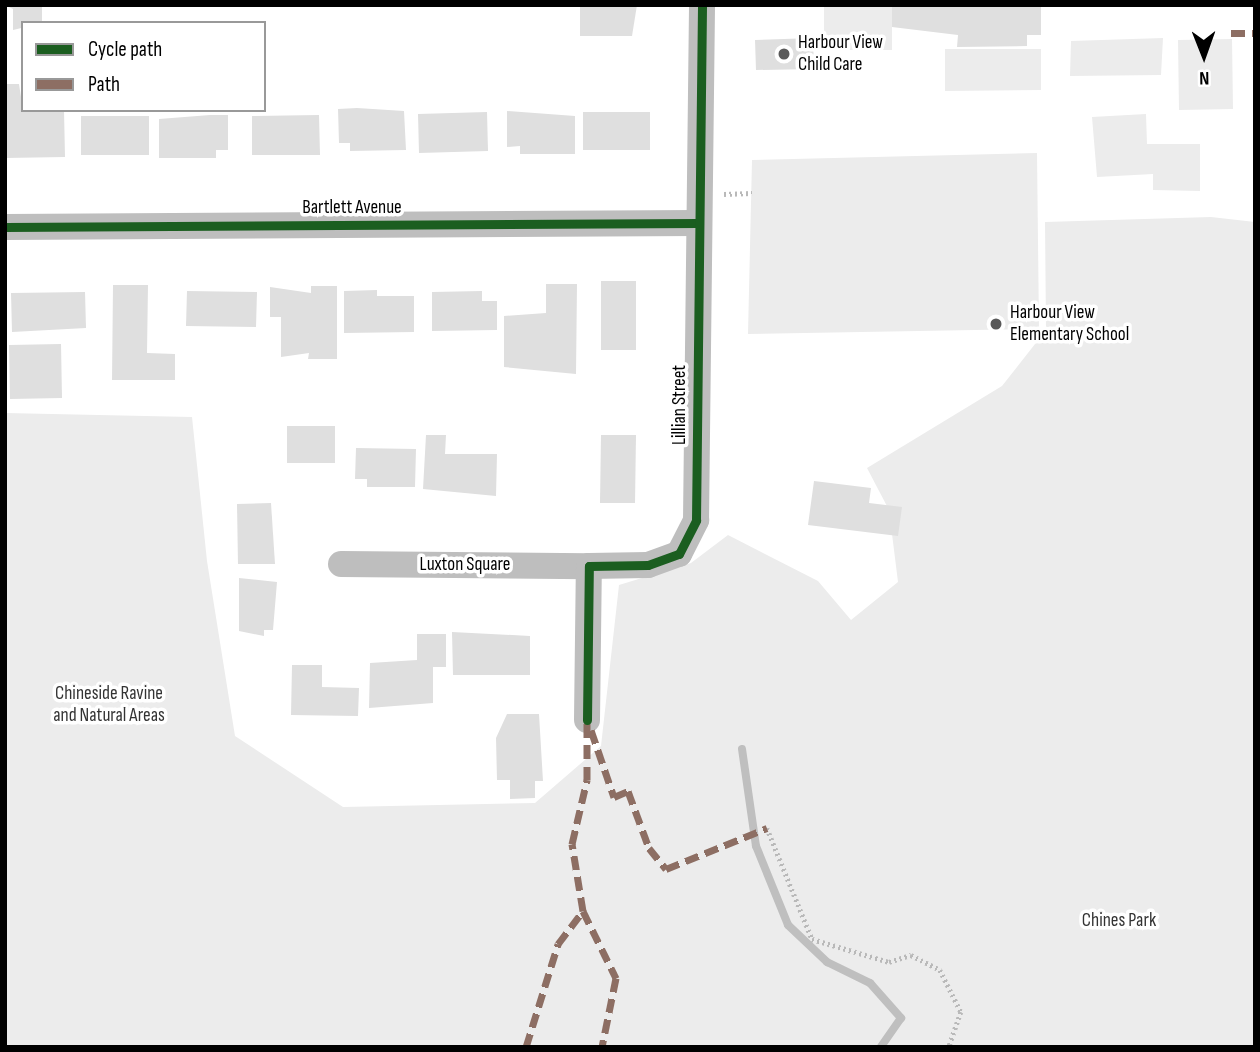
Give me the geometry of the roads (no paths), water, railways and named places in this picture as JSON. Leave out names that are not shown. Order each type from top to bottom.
[{"type":"street","name":"Lillian Street","points":[[589,566],[648,565],[679,554],[696,520],[702,5]]},
{"type":"street","name":"Bartlett Avenue","points":[[5,227],[698,223]]},
{"type":"street","name":"Luxton Square","points":[[341,564],[589,566]]},
{"type":"street","points":[[587,720],[589,566]]},
{"type":"waterway","points":[[742,749],[756,846],[788,925],[827,962],[870,983],[901,1018],[881,1047]]},
{"type":"place","name":"Harbour View Child Care","points":[[784,54]]},
{"type":"place","name":"Harbour View Elementary School","points":[[996,324]]},
{"type":"park label","name":"Chineside Ravine and Natural Areas","points":[[109,705]]},
{"type":"park label","name":"Chines Park","points":[[1119,921]]}]
